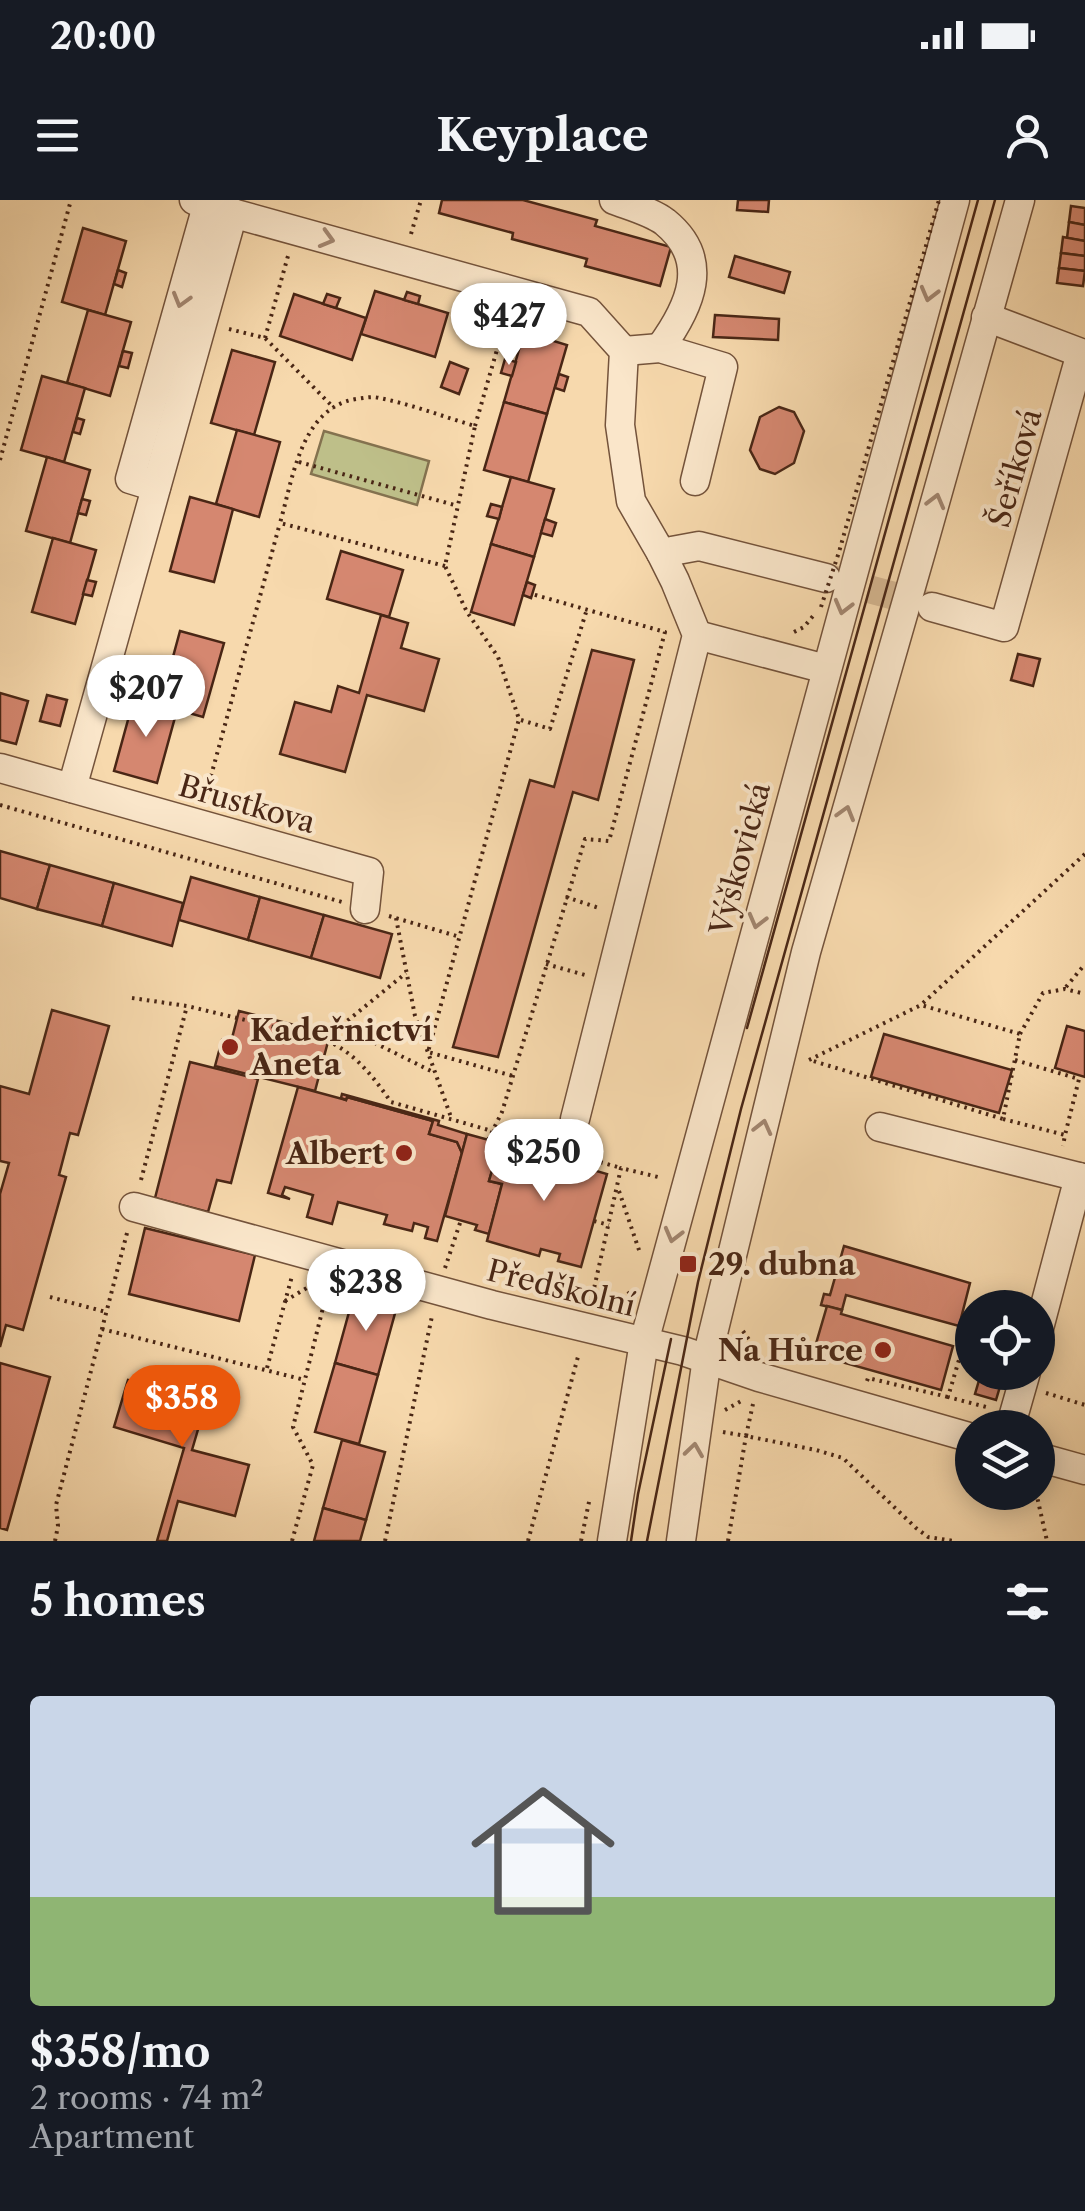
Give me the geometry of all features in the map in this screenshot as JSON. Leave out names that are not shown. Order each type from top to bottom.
[{"type":"street","points":[[614,200],[662,220],[683,242],[692,264],[690,298],[660,348]]},
{"type":"street","name":"Výškovická","points":[[612,1541],[644,1342],[955,200]]},
{"type":"street","points":[[682,1541],[695,1354],[1020,200]]},
{"type":"street","points":[[212,206],[589,312],[624,351],[620,426],[630,501],[676,581],[697,635],[574,1118]]},
{"type":"street","points":[[72,788],[203,322],[212,206]]},
{"type":"street","points":[[156,486],[130,479],[212,206]]},
{"type":"street","name":"Šeříková","points":[[932,607],[1004,626],[1083,354],[986,318]]},
{"type":"street","points":[[624,351],[660,348],[723,367],[695,481]]},
{"type":"street","points":[[661,553],[700,546],[826,578]]},
{"type":"street","points":[[697,635],[826,669]]},
{"type":"street","name":"Břustkova","points":[[0,768],[369,872],[365,909]]},
{"type":"street","points":[[880,1127],[1074,1176],[1048,1290]]},
{"type":"street","name":"Předškolní","points":[[134,1207],[438,1290],[588,1320],[644,1342],[695,1354]]},
{"type":"street","points":[[695,1354],[760,1377],[955,1433]]},
{"type":"street","points":[[1055,1462],[1085,1470]]},
{"type":"path","points":[[0,460],[71,200]]},
{"type":"path","points":[[404,260],[421,200]]},
{"type":"path","points":[[820,607],[840,552],[939,200]]},
{"type":"path","points":[[265,338],[295,230]]},
{"type":"path","points":[[428,1052],[520,719],[498,657],[466,612],[445,566],[476,426],[514,291]]},
{"type":"path","points":[[203,322],[265,338],[334,408]]},
{"type":"path","points":[[198,824],[280,522],[298,462],[314,426],[323,414],[350,400],[375,397],[476,426]]},
{"type":"path","points":[[298,462],[458,506]]},
{"type":"path","points":[[280,522],[445,566]]},
{"type":"path","points":[[488,1140],[502,1112],[585,840],[608,840],[665,632],[532,594]]},
{"type":"path","points":[[520,719],[550,728],[586,609]]},
{"type":"path","points":[[0,805],[460,936]]},
{"type":"path","points":[[810,1060],[920,1005],[1085,854]]},
{"type":"path","points":[[566,897],[625,917]]},
{"type":"path","points":[[396,918],[415,1016],[452,1120]]},
{"type":"path","points":[[546,964],[609,982]]},
{"type":"path","points":[[1065,989],[1085,964]]},
{"type":"path","points":[[320,1038],[341,1026],[406,972]]},
{"type":"path","points":[[1003,1118],[1020,1034],[1044,993],[1065,989],[1085,994]]},
{"type":"path","points":[[132,998],[187,1006],[320,1038],[334,1043],[368,1069],[391,1102],[664,1179]]},
{"type":"path","points":[[920,1005],[1020,1034]]},
{"type":"path","points":[[55,1541],[56,1505],[187,1006]]},
{"type":"path","points":[[341,1026],[436,1074]]},
{"type":"path","points":[[428,1052],[513,1076]]},
{"type":"path","points":[[798,1056],[1065,1135]]},
{"type":"path","points":[[1015,1060],[1082,1080],[1065,1135],[1074,1176]]},
{"type":"path","points":[[528,1541],[588,1320],[621,1168]]},
{"type":"path","points":[[618,1187],[644,1262]]},
{"type":"path","points":[[386,1541],[438,1290],[461,1220]]},
{"type":"path","points":[[594,1221],[609,1226]]},
{"type":"path","points":[[267,1370],[298,1252]]},
{"type":"path","points":[[292,1541],[313,1465],[292,1426],[334,1262]]},
{"type":"path","points":[[50,1297],[106,1312]]},
{"type":"path","points":[[741,1325],[744,1336],[755,1348]]},
{"type":"path","points":[[102,1328],[305,1380]]},
{"type":"path","points":[[948,1398],[955,1374]]},
{"type":"path","points":[[861,1391],[868,1378],[996,1410],[1002,1403],[1019,1398],[1085,1405]]},
{"type":"path","points":[[728,1541],[754,1393]]},
{"type":"path","points":[[746,1436],[843,1458],[928,1537],[954,1541]]},
{"type":"path","points":[[581,1541],[593,1485]]},
{"type":"path","points":[[1040,1510],[1047,1541]]},
{"type":"green space","points":[[324,431],[429,461],[417,505],[311,474]]},
{"type":"building","points":[[442,200],[523,200],[597,220],[595,226],[671,247],[660,286],[585,266],[587,259],[512,239],[513,233],[439,213]]},
{"type":"building","points":[[738,200],[769,200],[768,212],[737,210]]},
{"type":"building","points":[[1071,206],[1085,208],[1085,225],[1069,222]]},
{"type":"building","points":[[1069,222],[1085,225],[1085,241],[1067,238]]},
{"type":"building","points":[[83,228],[126,241],[105,315],[62,302]]},
{"type":"building","points":[[1063,237],[1085,241],[1085,256],[1061,253]]},
{"type":"building","points":[[1061,253],[1085,256],[1085,271],[1059,268]]},
{"type":"building","points":[[735,256],[790,272],[784,293],[729,277]]},
{"type":"building","points":[[1059,268],[1085,271],[1083,286],[1057,283]]},
{"type":"building","points":[[118,270],[126,273],[122,287],[114,284]]},
{"type":"building","points":[[375,291],[448,313],[435,357],[361,334]]},
{"type":"building","points":[[407,292],[420,296],[418,304],[404,300]]},
{"type":"building","points":[[294,294],[366,318],[352,360],[280,336]]},
{"type":"building","points":[[327,294],[340,298],[336,308],[323,304]]},
{"type":"building","points":[[88,310],[131,322],[110,396],[67,383]]},
{"type":"building","points":[[715,315],[779,319],[778,340],[713,337]]},
{"type":"building","points":[[524,332],[567,345],[547,414],[504,402]]},
{"type":"building","points":[[232,350],[275,362],[254,435],[211,423]]},
{"type":"building","points":[[123,351],[132,353],[128,368],[119,366]]},
{"type":"building","points":[[505,359],[516,362],[512,376],[501,373]]},
{"type":"building","points":[[450,362],[468,369],[459,394],[441,387]]},
{"type":"building","points":[[559,374],[568,377],[564,391],[555,388]]},
{"type":"building","points":[[42,376],[85,388],[64,462],[21,450]]},
{"type":"building","points":[[504,402],[547,414],[528,482],[484,470]]},
{"type":"building","points":[[779,407],[794,412],[804,431],[794,463],[775,474],[760,469],[750,450],[760,417]]},
{"type":"building","points":[[77,418],[84,420],[80,434],[73,432]]},
{"type":"building","points":[[237,430],[280,442],[259,517],[216,504]]},
{"type":"building","points":[[47,457],[90,470],[70,543],[26,531]]},
{"type":"building","points":[[511,477],[554,489],[534,557],[491,544]]},
{"type":"building","points":[[190,497],[233,509],[214,582],[170,571]]},
{"type":"building","points":[[82,499],[90,501],[86,515],[78,513]]},
{"type":"building","points":[[491,504],[502,507],[499,519],[487,516]]},
{"type":"building","points":[[545,519],[556,523],[552,536],[541,533]]},
{"type":"building","points":[[53,538],[96,550],[75,624],[32,612]]},
{"type":"building","points":[[491,544],[534,557],[514,625],[471,612]]},
{"type":"building","points":[[341,551],[403,570],[389,617],[327,599]]},
{"type":"building","points":[[87,580],[96,582],[92,596],[83,594]]},
{"type":"building","points":[[527,582],[535,585],[531,598],[523,595]]},
{"type":"building","points":[[381,615],[408,623],[401,648],[439,659],[424,711],[367,695],[345,772],[280,754],[295,702],[331,712],[338,686],[359,693]]},
{"type":"building","points":[[180,631],[224,643],[203,717],[160,705]]},
{"type":"building","points":[[592,650],[634,660],[598,800],[573,792],[498,1057],[453,1047],[530,780],[554,787]]},
{"type":"building","points":[[1018,654],[1040,659],[1033,686],[1011,680]]},
{"type":"building","points":[[0,693],[28,701],[16,744],[0,740]]},
{"type":"building","points":[[47,695],[67,700],[60,726],[40,721]]},
{"type":"building","points":[[134,698],[177,710],[157,783],[114,771]]},
{"type":"building","points":[[0,851],[50,865],[37,909],[0,898]]},
{"type":"building","points":[[50,865],[114,883],[102,926],[37,909]]},
{"type":"building","points":[[191,877],[260,897],[248,940],[179,920]]},
{"type":"building","points":[[114,883],[183,903],[172,946],[102,926]]},
{"type":"building","points":[[260,897],[324,915],[311,958],[248,940]]},
{"type":"building","points":[[324,915],[392,934],[380,978],[311,958]]},
{"type":"building","points":[[52,1010],[109,1026],[78,1135],[70,1133],[59,1175],[66,1177],[23,1330],[6,1325],[0,1347],[0,1194],[9,1163],[0,1161],[0,1086],[29,1094]]},
{"type":"building","points":[[239,1011],[330,1034],[315,1091],[215,1066],[222,1040],[231,1042]]},
{"type":"building","points":[[1067,1026],[1085,1031],[1085,1077],[1055,1068]]},
{"type":"building","points":[[884,1034],[1012,1070],[999,1113],[871,1077]]},
{"type":"building","points":[[190,1062],[258,1079],[231,1183],[217,1180],[208,1212],[155,1198]]},
{"type":"building","points":[[298,1087],[433,1121],[429,1134],[457,1142],[462,1153],[437,1241],[425,1238],[428,1227],[414,1223],[412,1231],[384,1224],[387,1215],[338,1202],[332,1224],[307,1217],[313,1195],[285,1187],[282,1195],[290,1199],[268,1193]]},
{"type":"building","points":[[342,1094],[439,1121],[438,1125],[467,1134],[462,1153],[457,1142],[429,1134],[433,1121],[347,1097],[346,1100],[341,1098]]},
{"type":"building","points":[[467,1134],[500,1143],[489,1181],[502,1184],[489,1234],[475,1230],[477,1225],[445,1216]]},
{"type":"building","points":[[500,1143],[607,1174],[581,1267],[558,1261],[560,1254],[541,1249],[539,1256],[487,1241],[502,1184],[489,1181]]},
{"type":"building","points":[[145,1228],[255,1255],[239,1321],[129,1294]]},
{"type":"building","points":[[844,1246],[970,1283],[968,1290],[955,1290],[955,1325],[846,1295],[842,1310],[821,1305],[824,1294],[830,1295]]},
{"type":"building","points":[[354,1294],[397,1306],[378,1375],[335,1363]]},
{"type":"building","name":"Na Hůrce","points":[[827,1306],[842,1310],[841,1314],[953,1346],[941,1390],[813,1354]]},
{"type":"building","points":[[0,1363],[50,1377],[7,1530],[0,1528]]},
{"type":"building","points":[[335,1363],[378,1375],[359,1444],[315,1432]]},
{"type":"building","points":[[128,1380],[206,1402],[192,1450],[249,1465],[235,1516],[178,1501],[167,1541],[157,1541],[184,1448],[114,1427]]},
{"type":"building","points":[[976,1390],[999,1390],[996,1400],[975,1394]]},
{"type":"building","points":[[342,1440],[385,1452],[366,1520],[323,1508]]},
{"type":"building","points":[[323,1508],[366,1520],[360,1541],[314,1541]]},
{"type":"tunnel","points":[[828,578],[931,606]]},
{"type":"tram line","points":[[747,1028],[978,200]]},
{"type":"tram line","points":[[647,1541],[698,1282],[741,1109],[995,200]]},
{"type":"tram line","points":[[631,1541],[671,1339]]},
{"type":"place","name":"Kadeřnictví Aneta","points":[[230,1047]]},
{"type":"place","name":"Albert","points":[[404,1153]]},
{"type":"place","name":"29. dubna","points":[[688,1264]]},
{"type":"place","name":"Na Hůrce","points":[[883,1350]]}]
